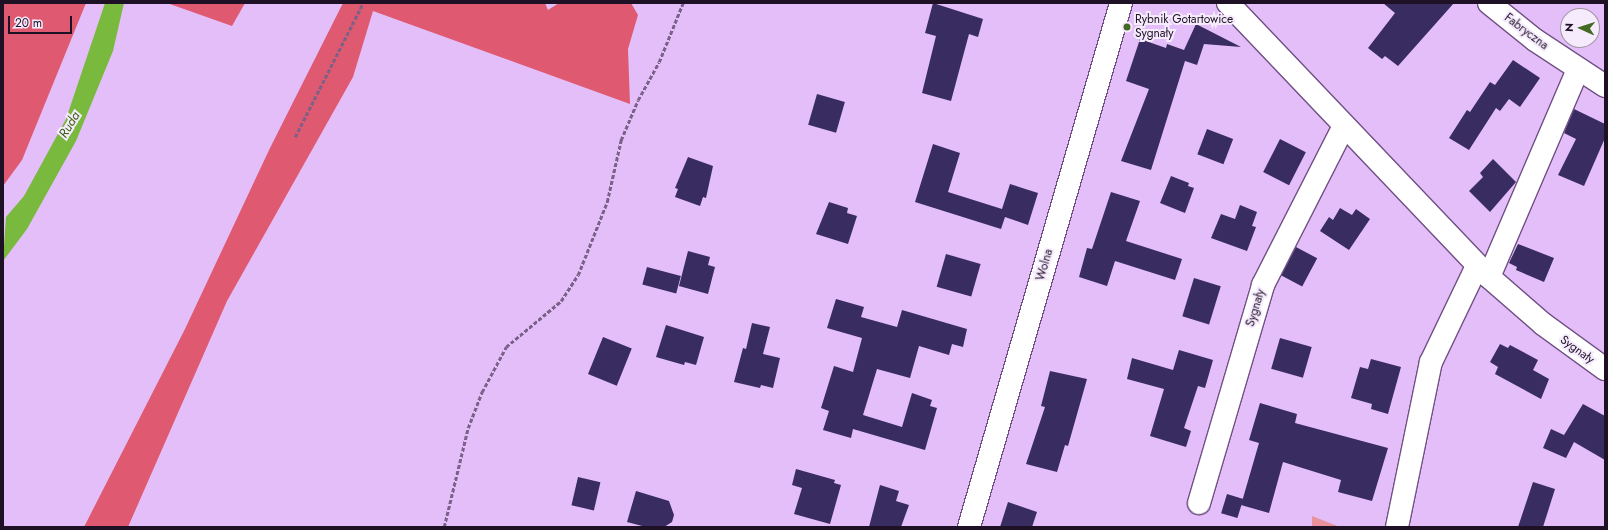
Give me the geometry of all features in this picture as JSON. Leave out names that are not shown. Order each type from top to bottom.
[{"type":"street","name":"Wolna","points":[[969,527],[1122,3]]},
{"type":"street","name":"Sygnały","points":[[1228,3],[1483,271],[1555,333],[1605,369]]},
{"type":"street","name":"Fabryczna","points":[[1489,3],[1535,40],[1578,70],[1605,86]]},
{"type":"street","points":[[1397,527],[1395,526],[1431,362],[1483,271],[1578,70]]},
{"type":"street","name":"Sygnały","points":[[1199,503],[1264,284],[1344,126]]},
{"type":"path","points":[[295,137],[363,3]]},
{"type":"path","points":[[444,527],[468,428],[482,392],[506,347],[561,301],[578,275],[607,202],[621,140],[638,100],[660,62],[683,3]]},
{"type":"shaded area","points":[[3,3],[86,3],[22,160],[3,186]]},
{"type":"shaded area","points":[[167,3],[245,3],[232,26]]},
{"type":"shaded area","points":[[343,3],[545,3],[548,10],[559,3],[631,3],[638,15],[628,49],[630,104],[373,11],[353,77],[227,301],[128,527],[84,527],[185,329],[270,148]]},
{"type":"shaded area","points":[[1312,516],[1340,527],[1312,527]]},
{"type":"water","name":"Ruda","points":[[105,3],[124,3],[113,51],[76,141],[27,229],[3,261],[6,217],[24,196],[66,119]]},
{"type":"building","points":[[933,3],[983,19],[978,37],[969,34],[951,101],[922,93],[936,36],[925,33]]},
{"type":"building","points":[[1383,3],[1454,3],[1398,66],[1385,56],[1382,59],[1368,48],[1395,13]]},
{"type":"building","points":[[1196,24],[1241,47],[1204,44],[1197,65],[1185,61],[1151,170],[1121,161],[1149,89],[1126,81],[1140,39],[1166,48],[1167,44],[1184,50]]},
{"type":"building","points":[[1513,60],[1540,78],[1520,107],[1509,99],[1500,111],[1496,108],[1469,150],[1449,138],[1467,110],[1470,112],[1490,82],[1495,85]]},
{"type":"building","points":[[817,94],[845,102],[836,133],[808,125]]},
{"type":"building","points":[[1574,109],[1605,124],[1605,138],[1584,186],[1558,175],[1576,139],[1564,133]]},
{"type":"building","points":[[1207,129],[1233,139],[1223,164],[1197,154]]},
{"type":"building","points":[[1280,139],[1306,152],[1289,185],[1263,172]]},
{"type":"building","points":[[933,144],[960,153],[948,192],[1002,209],[1010,184],[1038,193],[1028,225],[1005,217],[1001,229],[915,202]]},
{"type":"building","points":[[688,157],[713,166],[706,198],[703,197],[700,206],[675,197],[678,189],[675,188]]},
{"type":"building","points":[[1493,159],[1516,182],[1490,212],[1469,191],[1483,177],[1480,173]]},
{"type":"building","points":[[1171,176],[1189,183],[1188,186],[1194,188],[1185,213],[1160,203]]},
{"type":"building","points":[[1111,192],[1140,201],[1126,241],[1182,259],[1175,280],[1115,261],[1107,286],[1079,277],[1087,248],[1092,249]]},
{"type":"building","points":[[829,202],[848,208],[847,213],[857,216],[848,244],[816,234]]},
{"type":"building","points":[[1240,205],[1257,212],[1252,226],[1256,227],[1247,251],[1211,238],[1221,214],[1235,219]]},
{"type":"building","points":[[1340,208],[1352,215],[1356,209],[1370,219],[1349,250],[1320,231],[1329,217],[1333,220]]},
{"type":"building","points":[[1518,244],[1554,258],[1544,282],[1516,270],[1517,267],[1509,263]]},
{"type":"building","points":[[1296,247],[1317,258],[1302,287],[1281,275]]},
{"type":"building","points":[[688,251],[710,257],[708,265],[715,267],[708,294],[679,286]]},
{"type":"building","points":[[946,254],[981,264],[971,297],[937,287]]},
{"type":"building","points":[[647,267],[681,276],[676,293],[642,284]]},
{"type":"building","points":[[1194,278],[1221,286],[1209,324],[1182,316]]},
{"type":"building","points":[[836,299],[864,307],[861,317],[897,327],[902,310],[967,329],[963,347],[952,344],[949,355],[919,346],[910,378],[877,369],[863,415],[902,427],[912,393],[932,400],[930,406],[937,408],[925,450],[853,429],[851,438],[823,430],[829,411],[821,408],[834,366],[853,372],[862,338],[827,328]]},
{"type":"building","points":[[752,323],[770,327],[763,354],[780,358],[773,388],[761,385],[760,388],[734,382],[743,348],[746,349]]},
{"type":"building","points":[[666,325],[704,337],[696,365],[685,362],[684,365],[656,357]]},
{"type":"building","points":[[603,337],[632,349],[617,386],[588,374]]},
{"type":"building","points":[[1280,338],[1312,347],[1303,378],[1271,369]]},
{"type":"building","points":[[1500,344],[1508,348],[1510,345],[1538,360],[1533,370],[1549,379],[1541,399],[1495,374],[1498,367],[1490,362]]},
{"type":"building","points":[[1179,350],[1213,360],[1205,388],[1198,386],[1184,428],[1191,431],[1186,447],[1150,436],[1164,389],[1127,379],[1132,358],[1173,370]]},
{"type":"building","points":[[1371,359],[1401,367],[1388,414],[1371,409],[1372,404],[1351,398],[1360,367],[1368,369]]},
{"type":"building","points":[[1050,371],[1087,379],[1068,446],[1065,445],[1057,472],[1026,464],[1045,407],[1041,406]]},
{"type":"building","points":[[1260,403],[1297,414],[1295,423],[1388,448],[1372,501],[1338,492],[1341,480],[1283,462],[1269,513],[1241,505],[1259,443],[1249,440]]},
{"type":"building","points":[[1583,404],[1605,416],[1605,460],[1574,442],[1566,458],[1543,448],[1551,429],[1564,435]]},
{"type":"building","points":[[796,469],[835,480],[834,483],[841,485],[830,524],[794,514],[802,488],[792,485]]},
{"type":"building","points":[[578,477],[600,482],[594,510],[571,505]]},
{"type":"building","points":[[1533,482],[1555,489],[1543,527],[1518,527]]},
{"type":"building","points":[[880,485],[899,491],[896,501],[909,505],[901,527],[869,527]]},
{"type":"building","points":[[636,491],[669,501],[674,515],[672,522],[664,527],[646,527],[627,522]]},
{"type":"building","points":[[1227,494],[1243,499],[1237,518],[1221,513]]},
{"type":"building","points":[[1008,502],[1037,512],[1032,527],[1000,527]]},
{"type":"place","name":"Rybnik Gotartowice Sygnały","points":[[1127,27]]}]
